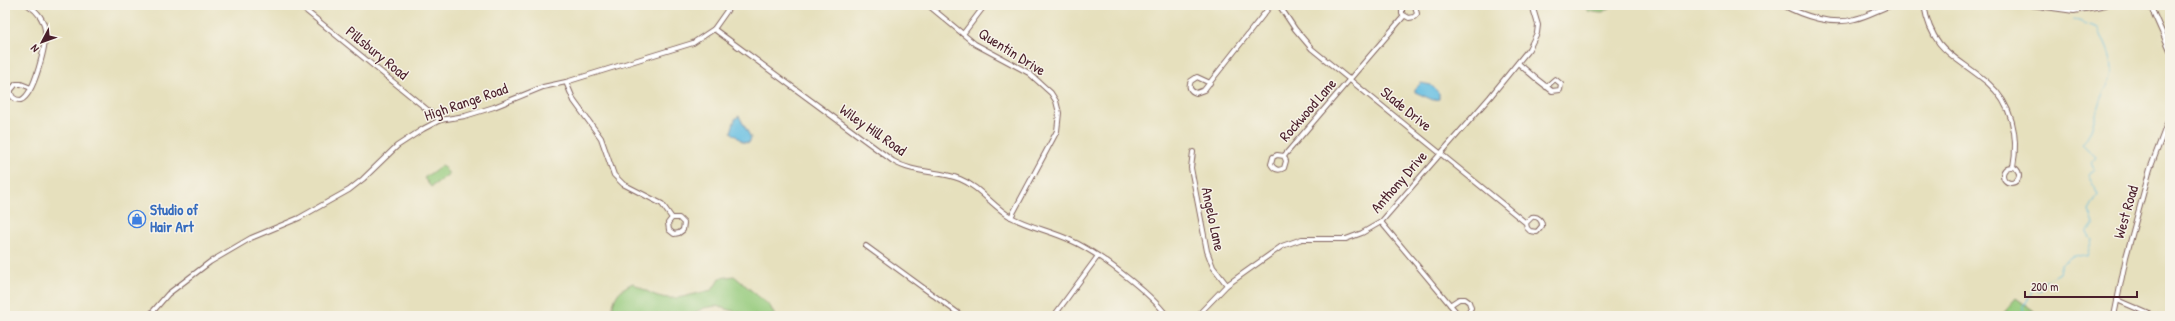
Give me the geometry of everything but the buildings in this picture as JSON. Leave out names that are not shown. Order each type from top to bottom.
[{"type":"street","points":[[28,5],[40,16],[45,30],[44,43],[31,88],[21,100],[15,99],[11,95],[11,90],[16,84],[31,88]]},
{"type":"street","name":"Pillsbury Road","points":[[300,5],[440,120]]},
{"type":"street","name":"High Range Road","points":[[149,316],[168,294],[210,262],[242,242],[299,218],[349,190],[397,146],[440,120],[483,111],[530,91],[566,82],[693,43],[714,29],[731,5]]},
{"type":"street","name":"Quentin Drive","points":[[928,5],[982,49],[1029,73],[1051,93],[1058,109],[1059,122],[1055,135],[1011,217]]},
{"type":"street","points":[[963,34],[985,5]]},
{"type":"street","points":[[1210,83],[1197,77],[1192,79],[1189,86],[1194,92],[1199,93],[1210,83],[1271,5]]},
{"type":"street","name":"Slade Drive","points":[[1279,5],[1306,43],[1526,223]]},
{"type":"street","points":[[1404,5],[1402,12],[1404,16],[1411,18],[1416,16],[1418,11],[1415,5]]},
{"type":"street","name":"Anthony Drive","points":[[1197,316],[1227,285],[1290,242],[1302,239],[1346,239],[1362,233],[1381,222],[1518,63],[1534,42],[1537,33],[1536,16],[1532,5]]},
{"type":"street","points":[[1783,5],[1808,16],[1847,21],[1893,5]]},
{"type":"street","points":[[1924,5],[1929,23],[1941,46],[1954,59],[1988,83],[2006,106],[2011,118],[2016,139],[2013,167]]},
{"type":"street","points":[[2031,5],[2074,11],[2106,5]]},
{"type":"street","points":[[2150,5],[2170,50]]},
{"type":"street","name":"Rockwood Lane","points":[[1284,156],[1404,16]]},
{"type":"street","name":"Wiley Hill Road","points":[[714,29],[892,161],[913,170],[961,179],[1011,217],[1071,240],[1098,256],[1155,302],[1167,316]]},
{"type":"street","points":[[1518,63],[1546,87]]},
{"type":"street","points":[[566,82],[574,101],[601,138],[614,175],[623,184],[662,204],[672,218]]},
{"type":"street","name":"West Road","points":[[2114,316],[2126,257],[2150,169],[2170,116]]},
{"type":"street","name":"Angelo Lane","points":[[1193,152],[1191,168],[1207,251],[1213,267],[1227,285]]},
{"type":"street","points":[[2013,167],[2018,170],[2018,179],[2014,183],[2008,183],[2004,180],[2002,172],[2006,168],[2013,167]]},
{"type":"street","points":[[672,218],[679,218],[683,221],[684,226],[681,232],[674,234],[669,230],[668,223],[672,218]]},
{"type":"street","points":[[1381,222],[1450,305],[1461,315],[1469,313],[1471,308],[1469,302],[1465,299],[1459,299],[1450,305]]},
{"type":"street","points":[[866,246],[962,316]]},
{"type":"street","points":[[1054,316],[1098,256]]},
{"type":"street","points":[[2117,300],[2154,316]]},
{"type":"green space","points":[[1582,5],[1614,5],[1601,13],[1588,11]]},
{"type":"green space","points":[[442,165],[449,174],[431,187],[424,178]]},
{"type":"green space","points":[[734,276],[770,306],[775,316],[750,316],[716,306],[704,308],[688,316],[611,316],[613,304],[619,292],[633,283],[655,295],[672,298],[712,290],[720,278]]},
{"type":"green space","points":[[2016,298],[2041,316],[2000,316]]},
{"type":"water","points":[[1421,83],[1431,85],[1439,93],[1439,99],[1433,100],[1415,92],[1415,89]]},
{"type":"water","points":[[739,116],[751,138],[749,143],[743,142],[731,132],[735,119]]},
{"type":"waterway","points":[[2024,316],[2023,308],[2036,285],[2037,291],[2041,290],[2046,280],[2059,273],[2061,264],[2074,255],[2087,257],[2092,240],[2087,232],[2094,224],[2089,211],[2098,195],[2088,174],[2095,168],[2092,162],[2096,157],[2082,144],[2091,130],[2101,97],[2111,79],[2112,64],[2098,28],[2073,19]]},
{"type":"place","name":"Studio of Hair Art","points":[[137,219]]}]
